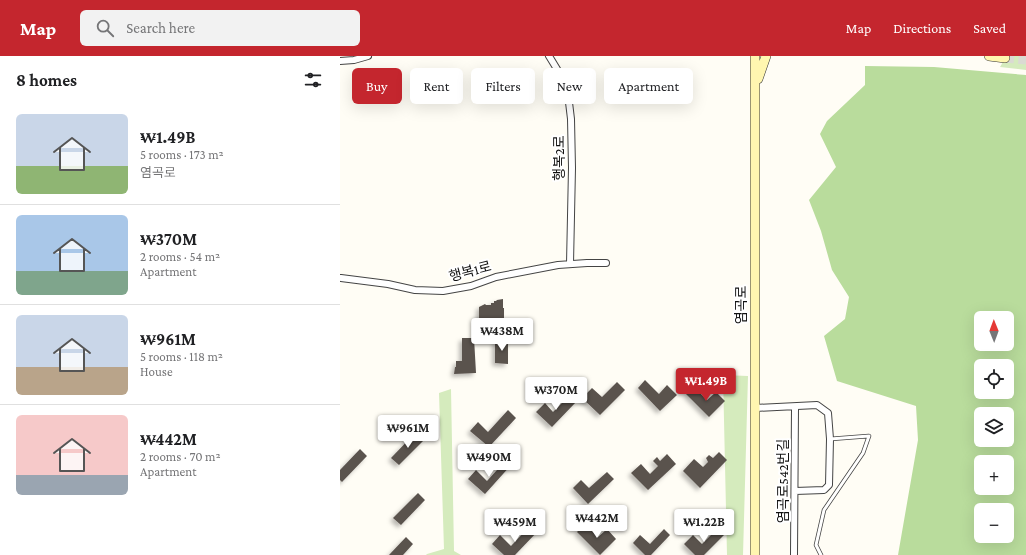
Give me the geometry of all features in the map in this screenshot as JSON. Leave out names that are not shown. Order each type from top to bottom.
[{"type":"main road","points":[[748,56],[755,86]]},
{"type":"main road","name":"염곡로","points":[[754,555],[755,56]]},
{"type":"main road","points":[[755,86],[766,56]]},
{"type":"main road","points":[[989,56],[1005,58]]},
{"type":"street","points":[[340,61],[354,60],[368,56]]},
{"type":"street","name":"행복2로","points":[[549,56],[560,74],[568,94],[571,119],[572,168],[570,204],[570,264]]},
{"type":"street","name":"행복1로","points":[[341,278],[388,284],[415,290],[443,291],[471,286],[496,276],[558,265],[606,263]]},
{"type":"street","points":[[755,408],[818,405],[828,412],[830,438],[829,485],[824,490],[795,491]]},
{"type":"street","name":"염곡로542번길","points":[[794,555],[795,407]]},
{"type":"lane","points":[[821,555],[816,545],[824,510],[863,453],[869,436],[830,438]]},
{"type":"green space","points":[[1005,56],[1026,56],[1026,70],[1000,67]]},
{"type":"green space","points":[[865,66],[934,67],[1026,75],[1026,555],[898,555],[918,440],[916,406],[837,381],[824,336],[845,319],[849,297],[832,270],[821,231],[809,200],[836,167],[820,134],[827,121],[865,85]]},
{"type":"green space","points":[[723,375],[748,376],[743,555],[727,555]]},
{"type":"green space","points":[[451,389],[454,551],[461,555],[426,555],[444,549],[439,393]]},
{"type":"building","points":[[503,299],[504,319],[479,320],[479,307],[485,304],[491,305],[494,301]]},
{"type":"building","points":[[462,338],[474,338],[476,373],[454,374],[456,361],[462,361]]},
{"type":"building","points":[[495,340],[508,340],[508,364],[495,363]]},
{"type":"building","points":[[645,380],[659,394],[667,385],[677,395],[660,411],[638,388]]},
{"type":"building","points":[[617,382],[625,390],[600,415],[582,398],[592,388],[602,397]]},
{"type":"building","points":[[694,387],[707,400],[716,392],[725,401],[709,417],[686,394]]},
{"type":"building","points":[[570,395],[576,402],[552,427],[536,412],[545,403],[553,412]]},
{"type":"building","points":[[508,410],[516,418],[489,447],[470,431],[478,422],[488,432]]},
{"type":"building","points":[[416,432],[424,440],[399,465],[391,458]]},
{"type":"building","points":[[360,449],[367,456],[342,482],[340,480],[340,470]]},
{"type":"building","points":[[719,452],[727,460],[700,488],[683,471],[694,459],[703,467],[708,462],[706,458],[709,455],[713,458]]},
{"type":"building","points":[[667,454],[676,464],[648,490],[631,473],[641,464],[650,474],[658,466],[653,461],[657,457],[660,461]]},
{"type":"building","points":[[507,459],[512,464],[485,494],[468,479],[476,470],[487,481]]},
{"type":"building","points":[[607,472],[614,479],[588,504],[573,488],[581,480],[589,488]]},
{"type":"building","points":[[418,493],[425,500],[401,525],[393,518]]},
{"type":"building","points":[[585,524],[598,537],[607,529],[616,539],[600,555],[577,532]]},
{"type":"building","points":[[531,525],[538,531],[515,555],[504,555],[492,544],[500,535],[511,546]]},
{"type":"building","points":[[718,528],[725,534],[704,555],[695,555],[684,544],[693,535],[702,544]]},
{"type":"building","points":[[664,529],[670,535],[651,555],[645,555],[633,543],[640,535],[650,544]]},
{"type":"building","points":[[406,537],[413,544],[403,555],[389,555]]},
{"type":"tunnel","points":[[1005,58],[1026,60]]}]
